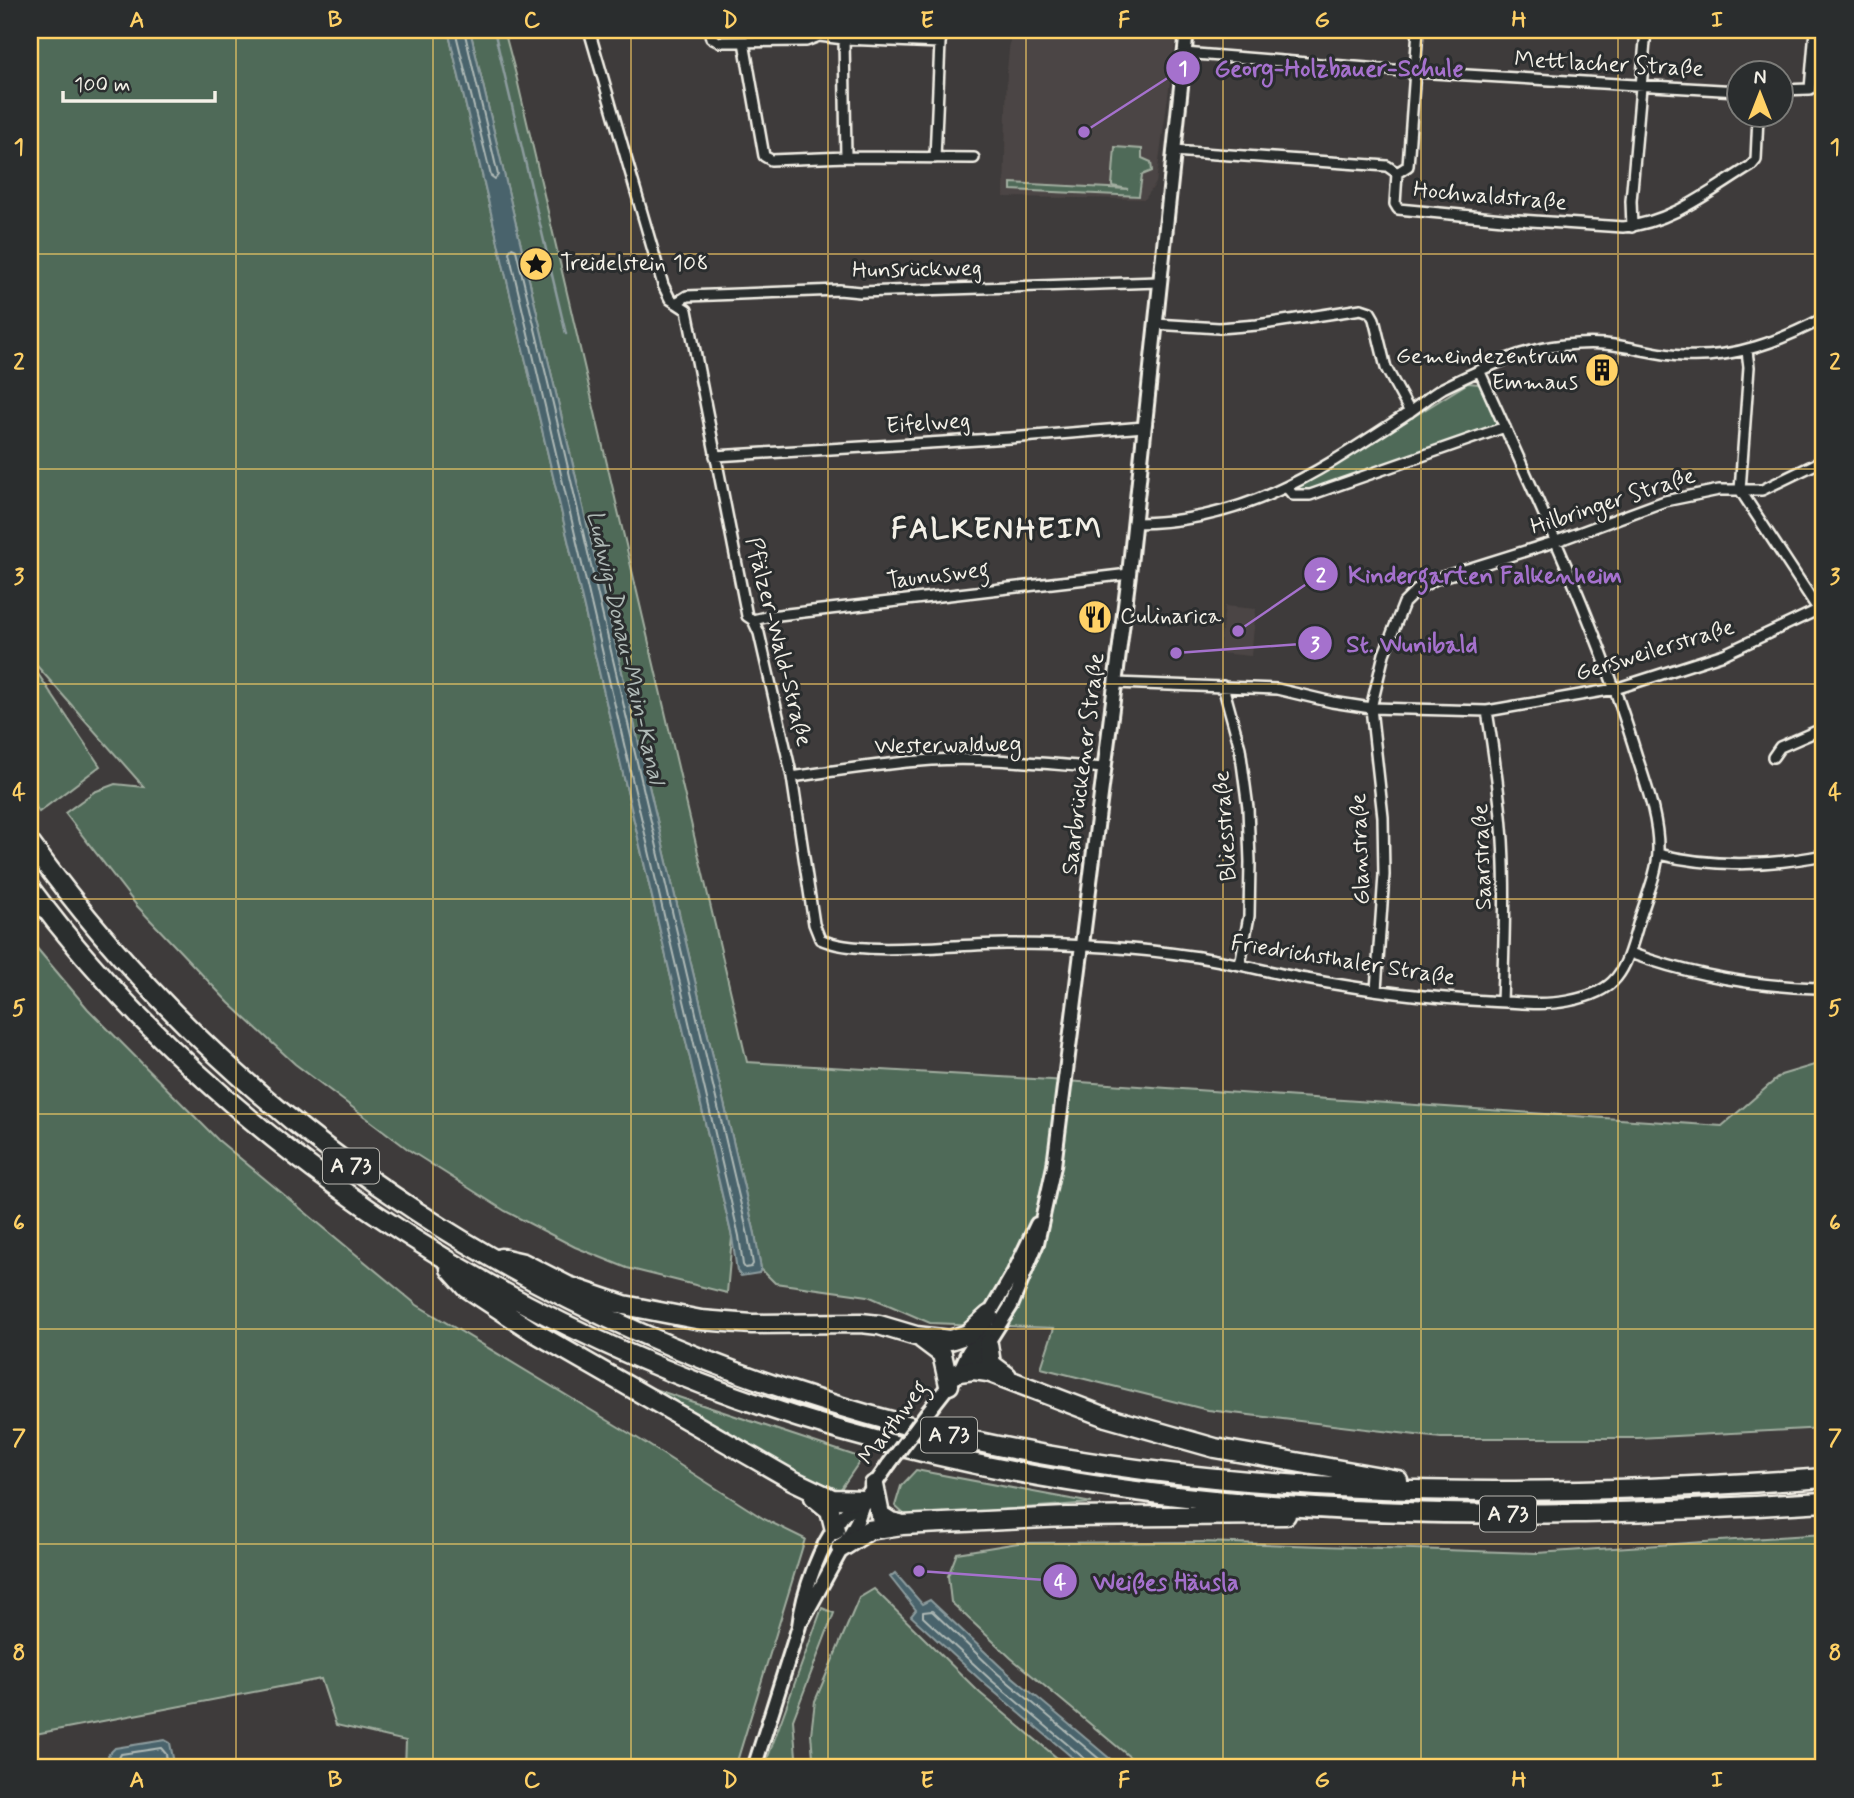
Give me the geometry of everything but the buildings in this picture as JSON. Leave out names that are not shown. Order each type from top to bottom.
[{"type":"highway","name":"A 73","points":[[30,843],[107,942],[166,1005],[228,1065],[335,1154],[402,1203],[484,1254],[594,1313],[696,1357],[778,1387],[907,1425],[1073,1459],[1269,1481],[1447,1489],[1583,1489],[1824,1478]]},
{"type":"highway","name":"A 73","points":[[30,888],[113,988],[148,1024],[213,1087],[313,1169],[436,1253],[522,1303],[632,1357],[723,1393],[838,1431],[929,1455],[1062,1481],[1171,1496],[1334,1510],[1428,1513],[1576,1513],[1824,1502]]},
{"type":"highway","points":[[436,1253],[467,1288],[534,1332],[792,1480],[832,1499],[869,1493],[880,1515],[902,1525]]},
{"type":"highway","name":"A 73","points":[[484,1254],[523,1263],[584,1292],[657,1313],[741,1323],[861,1323],[943,1340],[958,1339],[968,1334],[989,1315]]},
{"type":"highway","name":"A 73","points":[[916,1336],[942,1354],[954,1379]]},
{"type":"highway","points":[[988,1344],[991,1364],[1015,1382]]},
{"type":"highway","points":[[954,1379],[980,1370],[1106,1417],[1215,1448],[1447,1489]]},
{"type":"highway","points":[[792,1480],[828,1507],[834,1518],[835,1530]]},
{"type":"highway","name":"A 73","points":[[834,1552],[869,1530],[902,1525],[1066,1517],[1271,1517],[1334,1510]]},
{"type":"main road","name":"Saarbrückener Straße","points":[[954,1379],[978,1358],[988,1344],[1007,1314],[1026,1274],[1037,1243],[1056,1152],[1129,574],[1187,30]]},
{"type":"main road","name":"Saarbrückener Straße","points":[[954,1379],[1014,1272],[1044,1210]]},
{"type":"main road","name":"Marthweg","points":[[754,1768],[799,1626],[802,1601],[857,1521],[869,1493],[954,1379]]},
{"type":"main road","name":"Marthweg","points":[[834,1552],[835,1530],[843,1515],[869,1493]]},
{"type":"street","name":"Pfälzer-Wald-Straße","points":[[589,30],[663,285],[670,299],[687,310],[747,616],[759,633],[774,690],[792,777],[814,924],[820,939],[833,945],[845,946],[1082,946]]},
{"type":"street","points":[[709,30],[711,38],[719,42],[806,41],[818,33],[844,39],[940,43]]},
{"type":"street","points":[[935,158],[940,43],[943,30]]},
{"type":"street","points":[[1397,173],[1408,166],[1418,30]]},
{"type":"street","points":[[1632,227],[1639,86],[1646,30]]},
{"type":"street","points":[[1794,90],[1810,89],[1815,30]]},
{"type":"street","points":[[844,39],[846,157]]},
{"type":"street","points":[[744,41],[764,156],[771,160],[846,157],[974,158]]},
{"type":"street","name":"Mettlacher Straße","points":[[1184,53],[1416,72],[1724,90]]},
{"type":"street","name":"Hochwaldstraße","points":[[1173,151],[1387,166],[1397,173],[1395,204],[1398,209],[1632,227],[1672,215],[1751,166],[1756,160],[1757,130]]},
{"type":"street","name":"Hunsrückweg","points":[[676,303],[687,296],[727,294],[1159,282]]},
{"type":"street","points":[[1155,324],[1219,328],[1361,309],[1370,312],[1386,368],[1410,412]]},
{"type":"street","points":[[1133,523],[1207,516],[1287,488],[1410,412],[1442,389],[1520,354],[1560,346],[1603,344],[1683,356],[1747,351],[1797,332],[1824,318]]},
{"type":"street","points":[[1747,351],[1749,367],[1740,490],[1823,612]]},
{"type":"street","name":"Friedrichsthaler Straße","points":[[1082,946],[1159,952],[1309,980],[1447,999],[1554,1002],[1586,996],[1616,981],[1630,953],[1658,854],[1653,810],[1615,689],[1557,541],[1480,372]]},
{"type":"street","points":[[1287,488],[1299,497],[1310,495],[1505,427]]},
{"type":"street","name":"Eifelweg","points":[[715,456],[1144,428]]},
{"type":"street","name":"Hilbringer Straße","points":[[1371,708],[1384,654],[1404,603],[1418,589],[1436,579],[1557,541],[1665,501],[1719,490],[1762,490],[1824,460]]},
{"type":"street","name":"Taunusweg","points":[[753,621],[770,616],[1129,574]]},
{"type":"street","name":"Gersweilerstraße","points":[[1115,683],[1277,689],[1371,708],[1487,711],[1615,689],[1724,654],[1823,612]]},
{"type":"street","name":"Bliesstraße","points":[[1223,686],[1240,748],[1248,808],[1248,916],[1240,965]]},
{"type":"street","name":"Glanstraße","points":[[1371,708],[1383,817],[1384,875],[1376,990]]},
{"type":"street","name":"Saarstraße","points":[[1487,711],[1499,791],[1503,842],[1505,902],[1502,1002]]},
{"type":"street","points":[[1773,757],[1780,747],[1824,728]]},
{"type":"street","name":"Westerwaldweg","points":[[792,777],[934,760],[1105,768]]},
{"type":"street","points":[[1658,854],[1728,865],[1788,862],[1824,855]]},
{"type":"street","points":[[1630,953],[1667,966],[1742,981],[1817,988],[1824,982]]},
{"type":"shaded area","points":[[1011,30],[1177,30],[1156,183],[1145,199],[1004,197],[1007,70]]},
{"type":"shaded area","points":[[1225,606],[1256,609],[1251,656],[1219,653]]},
{"type":"green space","points":[[30,30],[448,30],[732,1237],[727,1293],[627,1268],[575,1247],[505,1211],[409,1150],[295,1064],[229,1003],[137,906],[65,813],[94,792],[115,784],[144,787],[30,658]]},
{"type":"green space","points":[[470,30],[504,30],[747,1062],[1722,1126],[1781,1075],[1824,1062],[1824,1428],[1638,1438],[1441,1438],[1208,1410],[1041,1368],[1054,1328],[930,1323],[868,1296],[775,1283],[761,1269],[755,1234]]},
{"type":"green space","points":[[826,30],[938,30],[936,36],[931,38]]},
{"type":"green space","points":[[1115,147],[1142,149],[1142,158],[1151,162],[1152,171],[1142,175],[1139,196],[1011,190],[1011,183],[1128,189],[1112,186]]},
{"type":"green space","points":[[1468,383],[1479,384],[1498,426],[1302,495],[1297,493],[1298,488]]},
{"type":"green space","points":[[30,662],[100,766],[39,812],[30,798]]},
{"type":"green space","points":[[30,940],[88,1009],[218,1140],[417,1305],[647,1444],[764,1519],[805,1539],[735,1768],[405,1768],[406,1741],[336,1725],[321,1679],[30,1735]]},
{"type":"green space","points":[[639,1384],[862,1458],[840,1490],[801,1475]]},
{"type":"green space","points":[[916,1470],[1092,1503],[907,1517],[895,1506],[901,1486]]},
{"type":"green space","points":[[1824,1534],[1824,1768],[1143,1768],[1011,1658],[951,1602],[948,1576],[957,1553],[1018,1543],[1203,1542],[1537,1553]]},
{"type":"green space","points":[[874,1589],[980,1693],[1069,1768],[814,1768],[811,1734],[815,1701],[859,1598]]},
{"type":"green space","points":[[822,1608],[834,1613],[793,1720],[797,1768],[764,1768]]},
{"type":"water","points":[[448,30],[470,30],[755,1234],[761,1269],[759,1273],[741,1276],[737,1271],[732,1237]]},
{"type":"water","points":[[895,1573],[922,1604],[930,1600],[1002,1668],[1121,1768],[1085,1768],[986,1685],[911,1616],[916,1610],[890,1577]]},
{"type":"water","points":[[165,1740],[170,1743],[175,1768],[128,1768],[112,1762],[108,1755],[115,1748]]},
{"type":"waterway","points":[[494,30],[566,334]]},
{"type":"place","name":"Georg-Holzbauer-Schule","points":[[1084,132]]},
{"type":"place","name":"Treidelstein 108","points":[[536,264]]},
{"type":"place","name":"Gemeindezentrum Emmaus","points":[[1602,370]]},
{"type":"place","name":"Culinarica","points":[[1095,617]]},
{"type":"place","name":"Kindergarten Falkenheim","points":[[1238,631]]},
{"type":"place","name":"St. Wunibald","points":[[1176,653]]},
{"type":"place","name":"Weißes Häusla","points":[[919,1571]]},
{"type":"district","name":"FALKENHEIM","points":[[997,529]]},
{"type":"water label","name":"Ludwig-Donau-Main-Kanal","points":[[625,647]]}]
